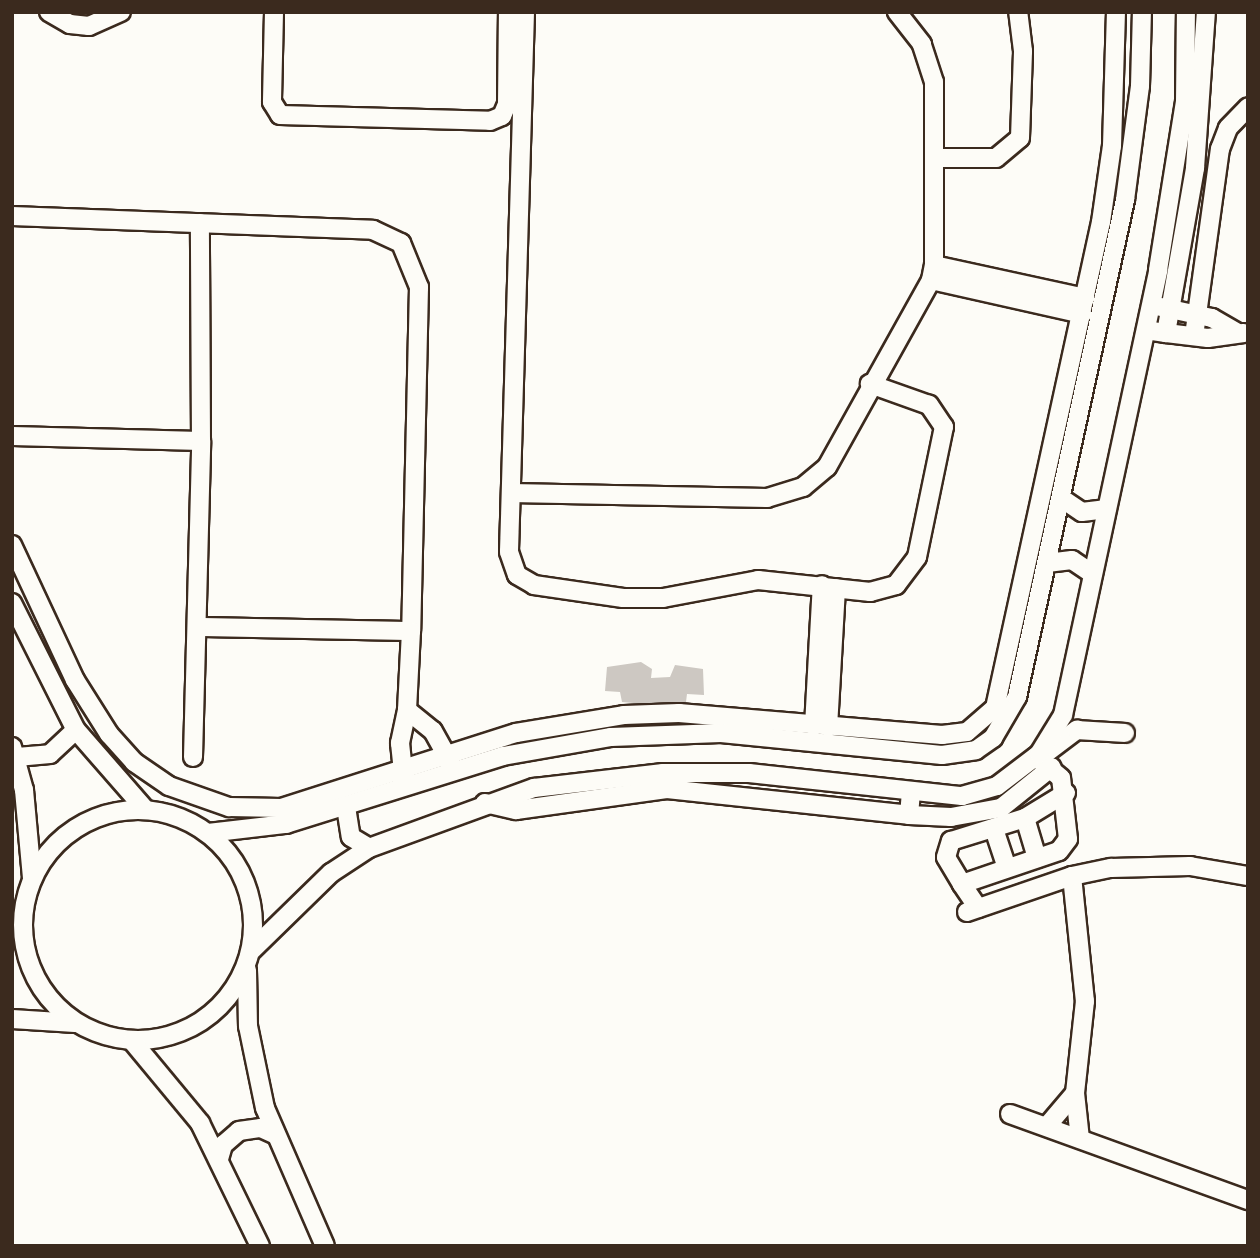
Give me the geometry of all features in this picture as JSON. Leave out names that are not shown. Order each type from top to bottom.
[{"type":"street","points":[[49,12],[70,24],[89,26],[121,12]]},
{"type":"street","points":[[274,12],[272,102],[280,115],[490,121],[502,116],[507,104],[508,12]]},
{"type":"street","points":[[525,12],[509,560],[527,583],[623,598],[674,596],[758,580],[885,590],[912,568],[944,434],[942,420],[929,405],[870,384]]},
{"type":"street","points":[[511,493],[755,498],[789,494],[827,467],[933,272],[934,158],[929,62],[897,12]]},
{"type":"street","points":[[934,158],[996,158],[1020,138],[1023,51],[1018,12]]},
{"type":"street","points":[[12,545],[82,691],[134,762],[169,786],[195,799],[257,811],[403,778],[516,733],[624,715],[679,713],[954,735],[978,726],[995,708],[1083,306],[1112,146],[1116,12]]},
{"type":"street","points":[[451,761],[556,745],[666,734],[775,737],[942,755],[976,750],[1003,729],[1012,714],[1047,563],[1135,146],[1142,12]]},
{"type":"street","points":[[485,803],[516,810],[667,789],[909,815],[951,817],[1001,808],[1042,759],[1063,715],[1151,304],[1185,102],[1186,12]]},
{"type":"street","points":[[1166,333],[1195,168],[1206,12]]},
{"type":"street","points":[[1186,55],[1205,55]]},
{"type":"street","points":[[1194,336],[1220,149],[1228,128],[1248,107]]},
{"type":"street","points":[[12,216],[373,230],[401,243],[413,262],[419,287],[411,631],[407,710],[400,743],[403,778]]},
{"type":"street","points":[[193,757],[199,627],[200,223]]},
{"type":"street","points":[[933,272],[1083,306]]},
{"type":"street","points":[[1151,304],[1197,314],[1242,333]]},
{"type":"street","points":[[1146,330],[1194,336],[1242,333]]},
{"type":"street","points":[[12,436],[201,441]]},
{"type":"street","points":[[1061,498],[1082,512],[1107,509]]},
{"type":"street","points":[[1047,563],[1072,560],[1093,574]]},
{"type":"street","points":[[821,726],[830,587]]},
{"type":"street","points":[[12,603],[76,730],[145,809]]},
{"type":"street","points":[[199,627],[411,631]]},
{"type":"street","points":[[407,710],[433,731],[451,761]]},
{"type":"street","points":[[32,878],[15,752],[50,754],[76,730]]},
{"type":"street","points":[[251,951],[331,873],[369,848],[485,803],[534,788],[663,773],[749,773],[962,796],[998,786],[1042,759],[1077,730],[1125,733]]},
{"type":"street","points":[[962,884],[1059,851],[1068,839],[1066,793],[1042,759]]},
{"type":"street","points":[[208,833],[286,824],[346,807],[403,778]]},
{"type":"street","points":[[909,815],[911,792]]},
{"type":"street","points":[[1066,793],[1025,818],[994,830],[961,837],[946,848],[972,910],[1072,876],[1150,865],[1248,876]]},
{"type":"street","points":[[346,807],[351,837],[369,848]]},
{"type":"street","points":[[75,1023],[42,991],[25,950],[18,911],[32,878],[50,849],[77,826],[110,812],[145,809],[178,816],[208,833],[237,866],[252,907],[251,951],[247,970],[251,1053],[274,1134],[325,1246]]},
{"type":"street","points":[[1025,818],[1037,858]]},
{"type":"street","points":[[994,830],[1007,868]]},
{"type":"street","points":[[1072,876],[1085,1002],[1075,1093],[1080,1139]]},
{"type":"street","points":[[12,1019],[75,1023],[132,1041],[166,1038],[198,1025],[224,1003],[247,970]]},
{"type":"street","points":[[132,1041],[188,1106],[219,1159],[260,1246]]},
{"type":"street","points":[[1047,1126],[1075,1093]]},
{"type":"street","points":[[1010,1114],[1246,1197]]},
{"type":"street","points":[[219,1159],[223,1145],[239,1131],[253,1128],[274,1134]]},
{"type":"street","points":[[248,1222],[248,1246]]},
{"type":"building","points":[[641,662],[652,669],[651,678],[670,677],[675,665],[703,669],[704,695],[687,694],[686,702],[680,704],[634,703],[622,702],[620,692],[605,691],[607,667]]}]
